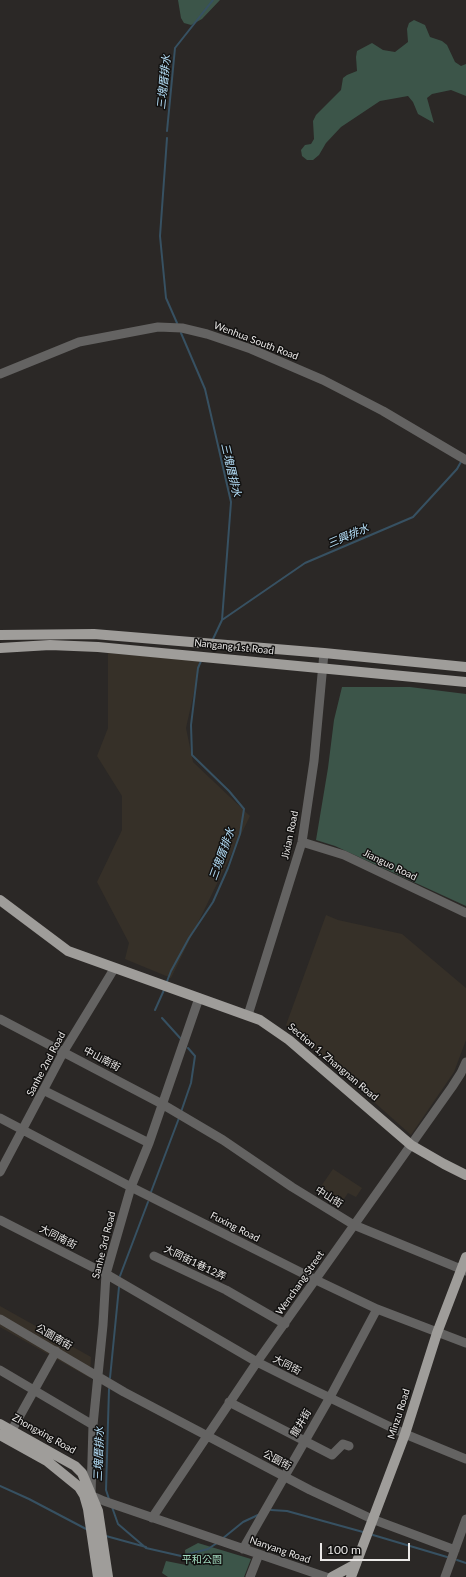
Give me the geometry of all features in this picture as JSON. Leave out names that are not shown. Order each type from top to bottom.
[{"type":"main road","name":"Nangang 1st Road","points":[[0,635],[94,634],[324,653],[466,667]]},
{"type":"main road","name":"Nangang 1st Road","points":[[0,648],[50,646],[98,647],[466,682]]},
{"type":"main road","points":[[0,900],[68,951],[114,969]]},
{"type":"main road","name":"Section 1, Zhangnan Road","points":[[114,969],[260,1020],[289,1040],[411,1145],[466,1175]]},
{"type":"main road","name":"Minzu Road","points":[[351,1577],[405,1434],[437,1333],[464,1270],[466,1257]]},
{"type":"main road","name":"Zhongxing Road","points":[[0,1424],[6,1435],[49,1457],[75,1466],[82,1473],[98,1511],[98,1577]]},
{"type":"main road","name":"Zhongxing Road","points":[[49,1457],[79,1487],[84,1495],[97,1533],[108,1577]]},
{"type":"main road","points":[[332,1577],[356,1564]]},
{"type":"street","name":"Wenhua South Road","points":[[0,374],[79,342],[158,327],[182,328],[206,334],[251,349],[323,380],[383,411],[466,460]]},
{"type":"street","name":"Jixian Road","points":[[248,1015],[302,842],[314,761],[324,653]]},
{"type":"street","name":"Jianguo Road","points":[[302,842],[344,855],[466,914]]},
{"type":"street","name":"Sanhe 2nd Road","points":[[0,1170],[45,1091],[64,1051],[114,969]]},
{"type":"street","name":"Sanhe 3rd Road","points":[[88,1509],[91,1497],[96,1376],[103,1325],[106,1274],[131,1187],[149,1143],[199,998]]},
{"type":"street","name":"中山南街","points":[[0,1019],[64,1051],[189,1120]]},
{"type":"street","name":"Wenchang Street","points":[[152,1518],[257,1362],[411,1145],[464,1074],[466,1062]]},
{"type":"street","points":[[45,1091],[149,1143]]},
{"type":"street","name":"Fuxing Road","points":[[0,1118],[131,1187],[316,1280],[377,1308],[437,1333],[466,1343]]},
{"type":"street","name":"中山街","points":[[189,1120],[223,1140],[292,1187],[354,1225],[464,1270]]},
{"type":"street","name":"大同南街","points":[[0,1220],[106,1274]]},
{"type":"street","name":"大同街1巷12弄","points":[[154,1256],[226,1290],[285,1324]]},
{"type":"street","name":"大同街","points":[[106,1274],[257,1362],[405,1434],[466,1459]]},
{"type":"street","name":"龍井街","points":[[243,1549],[283,1476],[329,1398],[377,1308]]},
{"type":"street","name":"公園南街","points":[[0,1319],[96,1376]]},
{"type":"street","points":[[6,1435],[56,1351]]},
{"type":"street","points":[[0,1370],[93,1424]]},
{"type":"street","name":"公園街","points":[[96,1376],[283,1476],[372,1519],[454,1550]]},
{"type":"street","points":[[229,1402],[332,1455],[343,1444],[349,1446]]},
{"type":"street","points":[[79,1487],[91,1497],[152,1518]]},
{"type":"street","name":"Nanyang Road","points":[[152,1518],[326,1577]]},
{"type":"street","points":[[445,1577],[466,1519]]},
{"type":"street","points":[[250,1577],[259,1554]]},
{"type":"shaded area","points":[[108,653],[201,661],[186,728],[193,762],[250,816],[171,978],[125,959],[129,943],[97,882],[122,830],[122,796],[97,756],[108,728]]},
{"type":"shaded area","points":[[326,915],[338,920],[402,934],[466,988],[466,1040],[454,1072],[411,1135],[364,1093],[365,1085],[359,1079],[350,1081],[286,1025]]},
{"type":"shaded area","points":[[333,1169],[362,1188],[356,1197],[348,1193],[340,1205],[317,1192]]},
{"type":"shaded area","points":[[0,1306],[91,1357],[90,1378],[0,1327]]},
{"type":"green space","points":[[178,0],[220,0],[202,19],[191,25],[184,23],[181,18]]},
{"type":"green space","points":[[414,20],[425,25],[430,37],[442,41],[447,45],[455,62],[461,66],[466,64],[466,96],[451,90],[432,94],[427,98],[434,123],[418,114],[413,102],[408,96],[380,101],[341,127],[326,143],[319,155],[313,160],[307,160],[302,156],[301,150],[305,145],[311,144],[314,139],[313,121],[316,115],[341,90],[343,78],[357,71],[357,51],[372,43],[383,50],[395,52],[408,42],[407,29],[409,23]]},
{"type":"green space","points":[[342,687],[410,687],[466,694],[466,906],[335,846],[316,840],[334,720]]},
{"type":"green space","name":"平和公園","points":[[198,1543],[251,1559],[244,1577],[168,1577],[162,1573],[166,1561],[186,1565],[185,1550]]},
{"type":"waterway","name":"三塊厝排水","points":[[167,131],[175,48],[213,0]]},
{"type":"waterway","name":"三塊厝排水","points":[[167,138],[160,236],[166,298],[177,323]]},
{"type":"waterway","name":"三塊厝排水","points":[[181,333],[205,389],[231,502],[222,620],[213,639]]},
{"type":"waterway","name":"三興排水","points":[[222,620],[305,563],[413,517],[457,469],[462,460]]},
{"type":"waterway","name":"三塊厝排水","points":[[166,984],[171,971],[189,938],[213,902],[228,868],[240,834],[244,809],[229,791],[192,755],[191,725],[198,668],[201,661]]},
{"type":"waterway","name":"三塊厝排水","points":[[155,1010],[164,990]]},
{"type":"waterway","name":"三塊厝排水","points":[[162,1018],[181,1039]]},
{"type":"waterway","name":"三塊厝排水","points":[[181,1112],[191,1083],[195,1056],[188,1048]]},
{"type":"waterway","name":"三塊厝排水","points":[[151,1192],[179,1118]]},
{"type":"waterway","name":"三塊厝排水","points":[[120,1276],[148,1202]]},
{"type":"waterway","name":"三塊厝排水","points":[[110,1378],[119,1287]]},
{"type":"waterway","name":"三塊厝排水","points":[[109,1389],[106,1490],[109,1499]]},
{"type":"waterway","points":[[0,1486],[29,1499],[88,1530]]},
{"type":"waterway","name":"三塊厝排水","points":[[112,1507],[118,1524],[146,1548],[181,1556],[208,1549],[217,1543]]},
{"type":"waterway","name":"三塊厝排水","points":[[271,1510],[287,1511],[363,1532]]},
{"type":"waterway","name":"三塊厝排水","points":[[222,1539],[243,1522],[258,1515]]},
{"type":"waterway","name":"三塊厝排水","points":[[373,1535],[447,1557]]},
{"type":"waterway","points":[[106,1536],[146,1547]]},
{"type":"waterway","name":"三塊厝排水","points":[[457,1560],[466,1563]]}]
